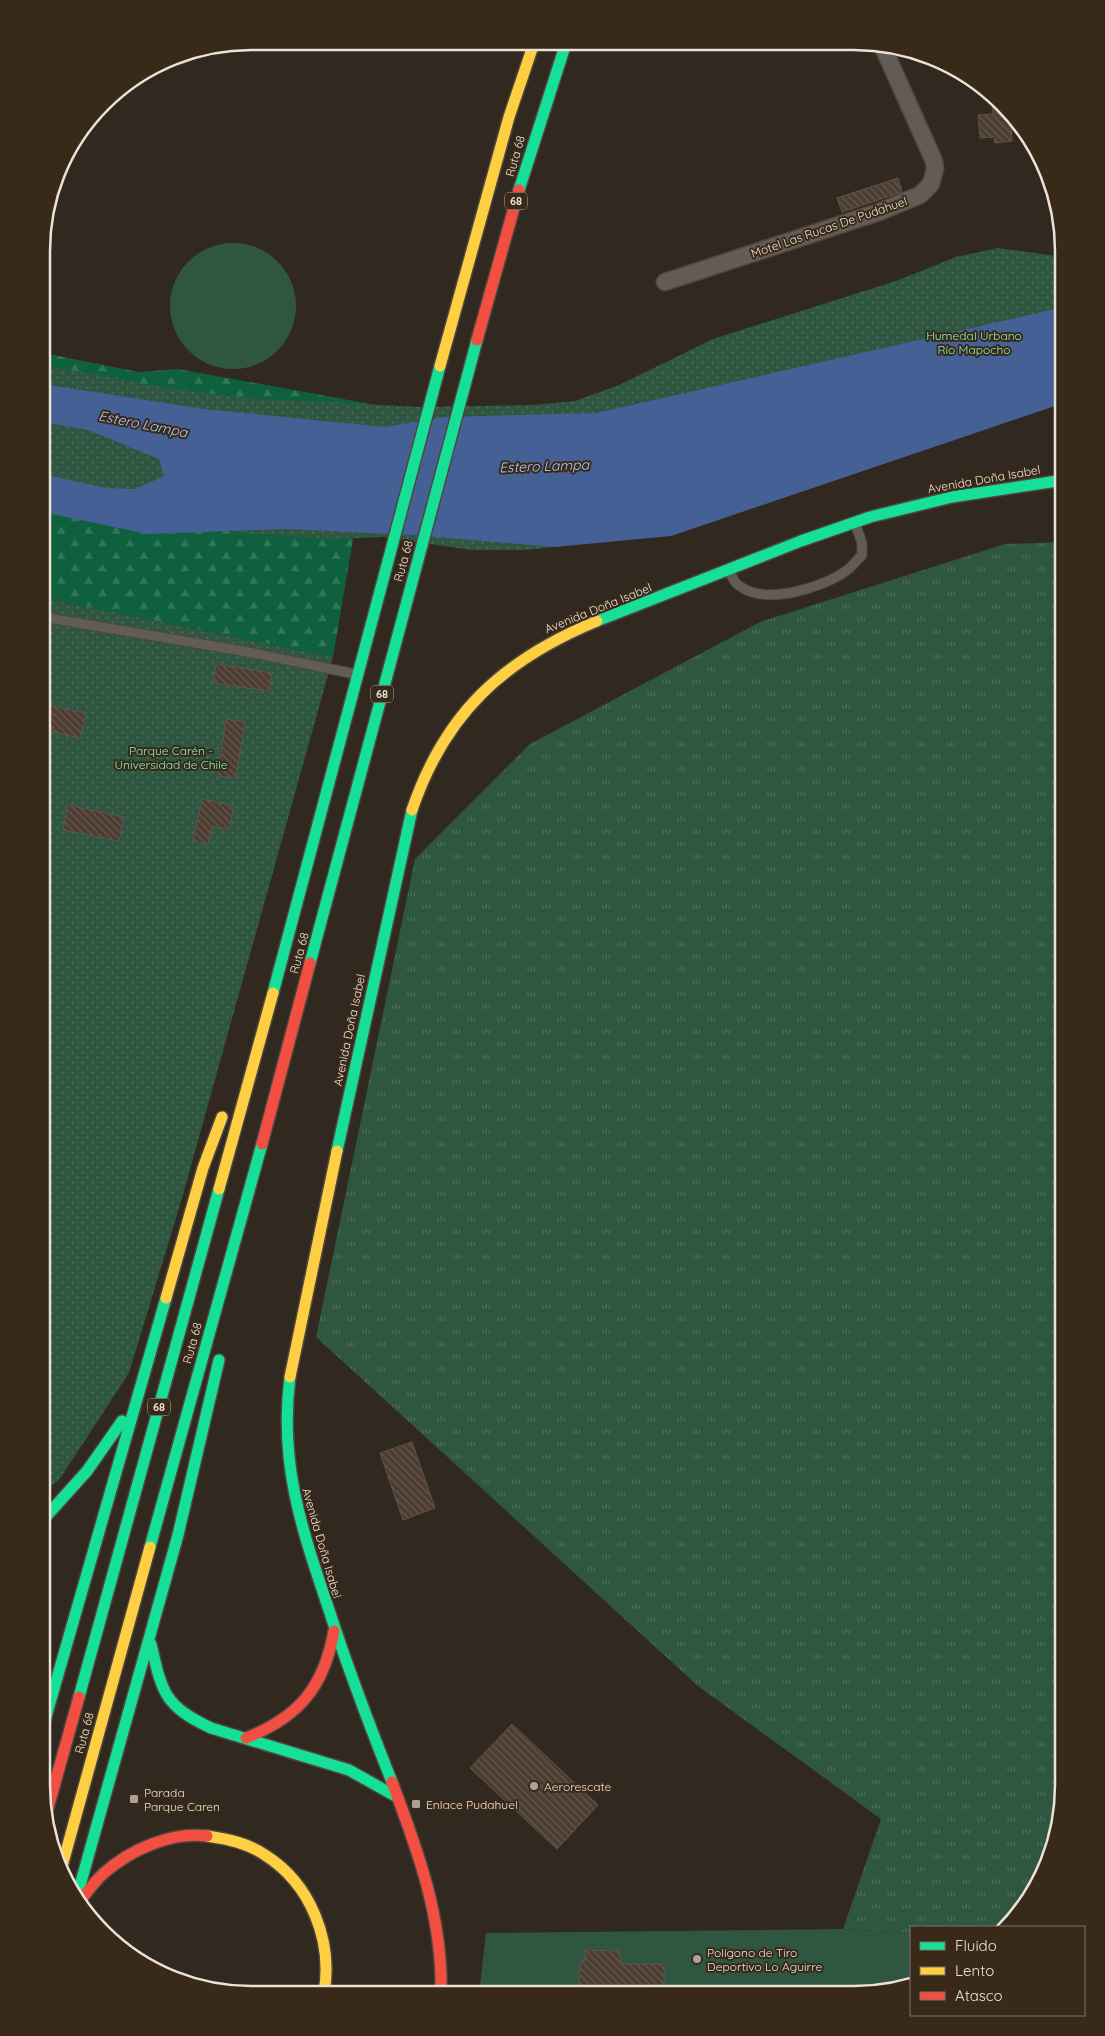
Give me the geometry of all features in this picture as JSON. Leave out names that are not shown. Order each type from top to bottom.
[{"type":"main road","name":"Ruta 68","points":[[50,1800],[271,999],[443,355],[510,116],[532,50]]},
{"type":"main road","name":"Ruta 68","points":[[64,1859],[245,1206],[471,360],[534,141],[564,50]]},
{"type":"main road","name":"Avenida Doña Isabel","points":[[441,1986],[439,1936],[416,1844],[334,1631],[296,1508],[290,1482],[286,1446],[286,1400],[297,1335],[403,843],[418,789],[440,744],[456,722],[492,682],[514,664],[562,635],[854,522],[939,499],[1055,481]]},
{"type":"main road","points":[[236,1082],[271,999]]},
{"type":"main road","points":[[50,1702],[203,1168],[226,1106]]},
{"type":"main road","points":[[229,1307],[245,1206]]},
{"type":"main road","points":[[80,1891],[194,1474],[222,1344]]},
{"type":"main road","points":[[50,1512],[87,1471],[138,1394]]},
{"type":"main road","points":[[246,1738],[278,1725],[304,1703],[314,1691],[328,1662],[334,1631]]},
{"type":"main road","points":[[150,1636],[157,1676],[172,1704],[190,1718],[200,1724],[349,1770],[397,1797]]},
{"type":"main road","points":[[83,1895],[93,1883],[118,1862],[134,1851],[161,1840],[187,1834],[204,1835],[236,1842],[267,1856],[279,1865],[295,1881],[309,1902],[323,1934],[326,1951],[324,1986]]},
{"type":"street","name":"Motel Las Rucas De Pudahuel","points":[[665,282],[879,212],[926,190],[934,177],[934,161],[886,53]]},
{"type":"lane","points":[[729,571],[738,584],[760,594],[777,595],[813,587],[848,570],[862,555],[862,543],[854,522]]},
{"type":"lane","points":[[50,618],[248,652],[357,674]]},
{"type":"green space","points":[[233,243],[257,247],[278,261],[292,282],[296,306],[292,330],[278,351],[257,365],[233,369],[209,365],[188,351],[174,330],[170,306],[174,282],[188,261],[209,247]]},
{"type":"green space","name":"Humedal Urbano Río Mapocho","points":[[998,248],[1055,256],[1055,405],[581,544],[525,550],[471,550],[384,537],[330,539],[183,528],[133,531],[50,512],[50,366],[167,388],[243,398],[419,407],[534,405],[575,401],[619,385],[713,339],[899,280],[956,257]]},
{"type":"green space","points":[[50,354],[139,372],[178,369],[376,405],[333,657],[50,599]]},
{"type":"green space","points":[[1055,542],[1055,1798],[1048,1837],[1040,1862],[1021,1897],[997,1926],[910,1926],[910,1933],[843,1929],[881,1819],[698,1686],[316,1337],[415,859],[530,744],[760,622],[1005,544]]},
{"type":"green space","name":"Parque Carén - Universidad de Chile","points":[[50,599],[333,657],[180,1205],[129,1373],[59,1480],[50,1487]]},
{"type":"green space","name":"Polígono de Tiro Deportivo Lo Aguirre","points":[[843,1929],[910,1933],[910,1978],[867,1986],[480,1986],[486,1933]]},
{"type":"water","name":"Humedal Urbano Río Mapocho","points":[[1055,309],[1055,406],[671,536],[555,547],[412,535],[286,529],[147,534],[50,513],[50,476],[106,488],[135,489],[164,476],[159,459],[88,430],[50,423],[50,385],[203,409],[385,427],[446,417],[597,413]]},
{"type":"building","points":[[992,105],[1011,126],[1012,141],[995,143],[994,137],[980,138],[978,115],[993,114]]},
{"type":"building","points":[[898,178],[902,192],[842,212],[837,198]]},
{"type":"building","points":[[216,664],[272,673],[269,691],[213,683]]},
{"type":"building","points":[[50,706],[86,713],[80,738],[50,731]]},
{"type":"building","points":[[226,719],[245,722],[236,778],[218,776]]},
{"type":"building","points":[[202,799],[234,806],[229,830],[212,826],[208,844],[193,841]]},
{"type":"building","points":[[68,805],[124,817],[119,841],[63,830]]},
{"type":"building","points":[[412,1442],[435,1508],[403,1520],[380,1453]]},
{"type":"building","name":"Aerorescate","points":[[512,1724],[598,1805],[557,1849],[470,1768]]},
{"type":"building","points":[[585,1950],[620,1951],[620,1964],[664,1964],[664,1986],[579,1986],[580,1961],[585,1961]]},
{"type":"traffic: fast","points":[[519,190],[564,50]]},
{"type":"traffic: fast","points":[[310,963],[477,340]]},
{"type":"traffic: fast","points":[[273,993],[440,366]]},
{"type":"traffic: fast","points":[[597,621],[801,541],[870,517],[952,497],[1055,481]]},
{"type":"traffic: fast","points":[[337,1151],[412,810]]},
{"type":"traffic: fast","points":[[150,1547],[262,1144]]},
{"type":"traffic: fast","points":[[79,1697],[219,1189]]},
{"type":"traffic: fast","points":[[50,1703],[166,1298]]},
{"type":"traffic: fast","points":[[79,1889],[178,1535],[219,1360]]},
{"type":"traffic: fast","points":[[290,1377],[287,1408],[290,1466],[301,1521],[343,1651],[392,1782]]},
{"type":"traffic: fast","points":[[50,1512],[87,1471],[122,1421]]},
{"type":"traffic: fast","points":[[151,1644],[162,1686],[174,1704],[195,1720],[211,1728],[349,1770],[397,1797]]},
{"type":"traffic: slow","points":[[440,366],[509,117],[532,50]]},
{"type":"traffic: slow","points":[[412,810],[426,776],[442,745],[460,718],[482,694],[506,672],[533,653],[563,636],[597,621]]},
{"type":"traffic: slow","points":[[219,1189],[273,993]]},
{"type":"traffic: slow","points":[[166,1298],[203,1168],[222,1117]]},
{"type":"traffic: slow","points":[[290,1377],[337,1151]]},
{"type":"traffic: slow","points":[[64,1859],[150,1547]]},
{"type":"traffic: slow","points":[[207,1836],[252,1847],[281,1867],[295,1881],[315,1915],[321,1934],[325,1954],[325,1986]]},
{"type":"traffic: jam","points":[[477,340],[519,190]]},
{"type":"traffic: jam","points":[[262,1144],[310,963]]},
{"type":"traffic: jam","points":[[246,1738],[265,1730],[281,1720],[306,1698],[316,1684],[323,1668],[330,1651],[334,1631]]},
{"type":"traffic: jam","points":[[50,1800],[79,1697]]},
{"type":"traffic: jam","points":[[392,1782],[427,1886],[438,1939],[441,1986]]},
{"type":"traffic: jam","points":[[84,1896],[104,1873],[139,1850],[166,1839],[180,1836],[207,1836]]},
{"type":"place","name":"Aerorescate","points":[[534,1786]]},
{"type":"place","name":"Parada Parque Caren","points":[[134,1799]]},
{"type":"place","name":"Enlace Pudahuel","points":[[416,1804]]},
{"type":"place","name":"Polígono de Tiro Deportivo Lo Aguirre","points":[[697,1959]]},
{"type":"water label","name":"Estero Lampa","points":[[143,424]]},
{"type":"water label","name":"Estero Lampa","points":[[544,466]]}]
